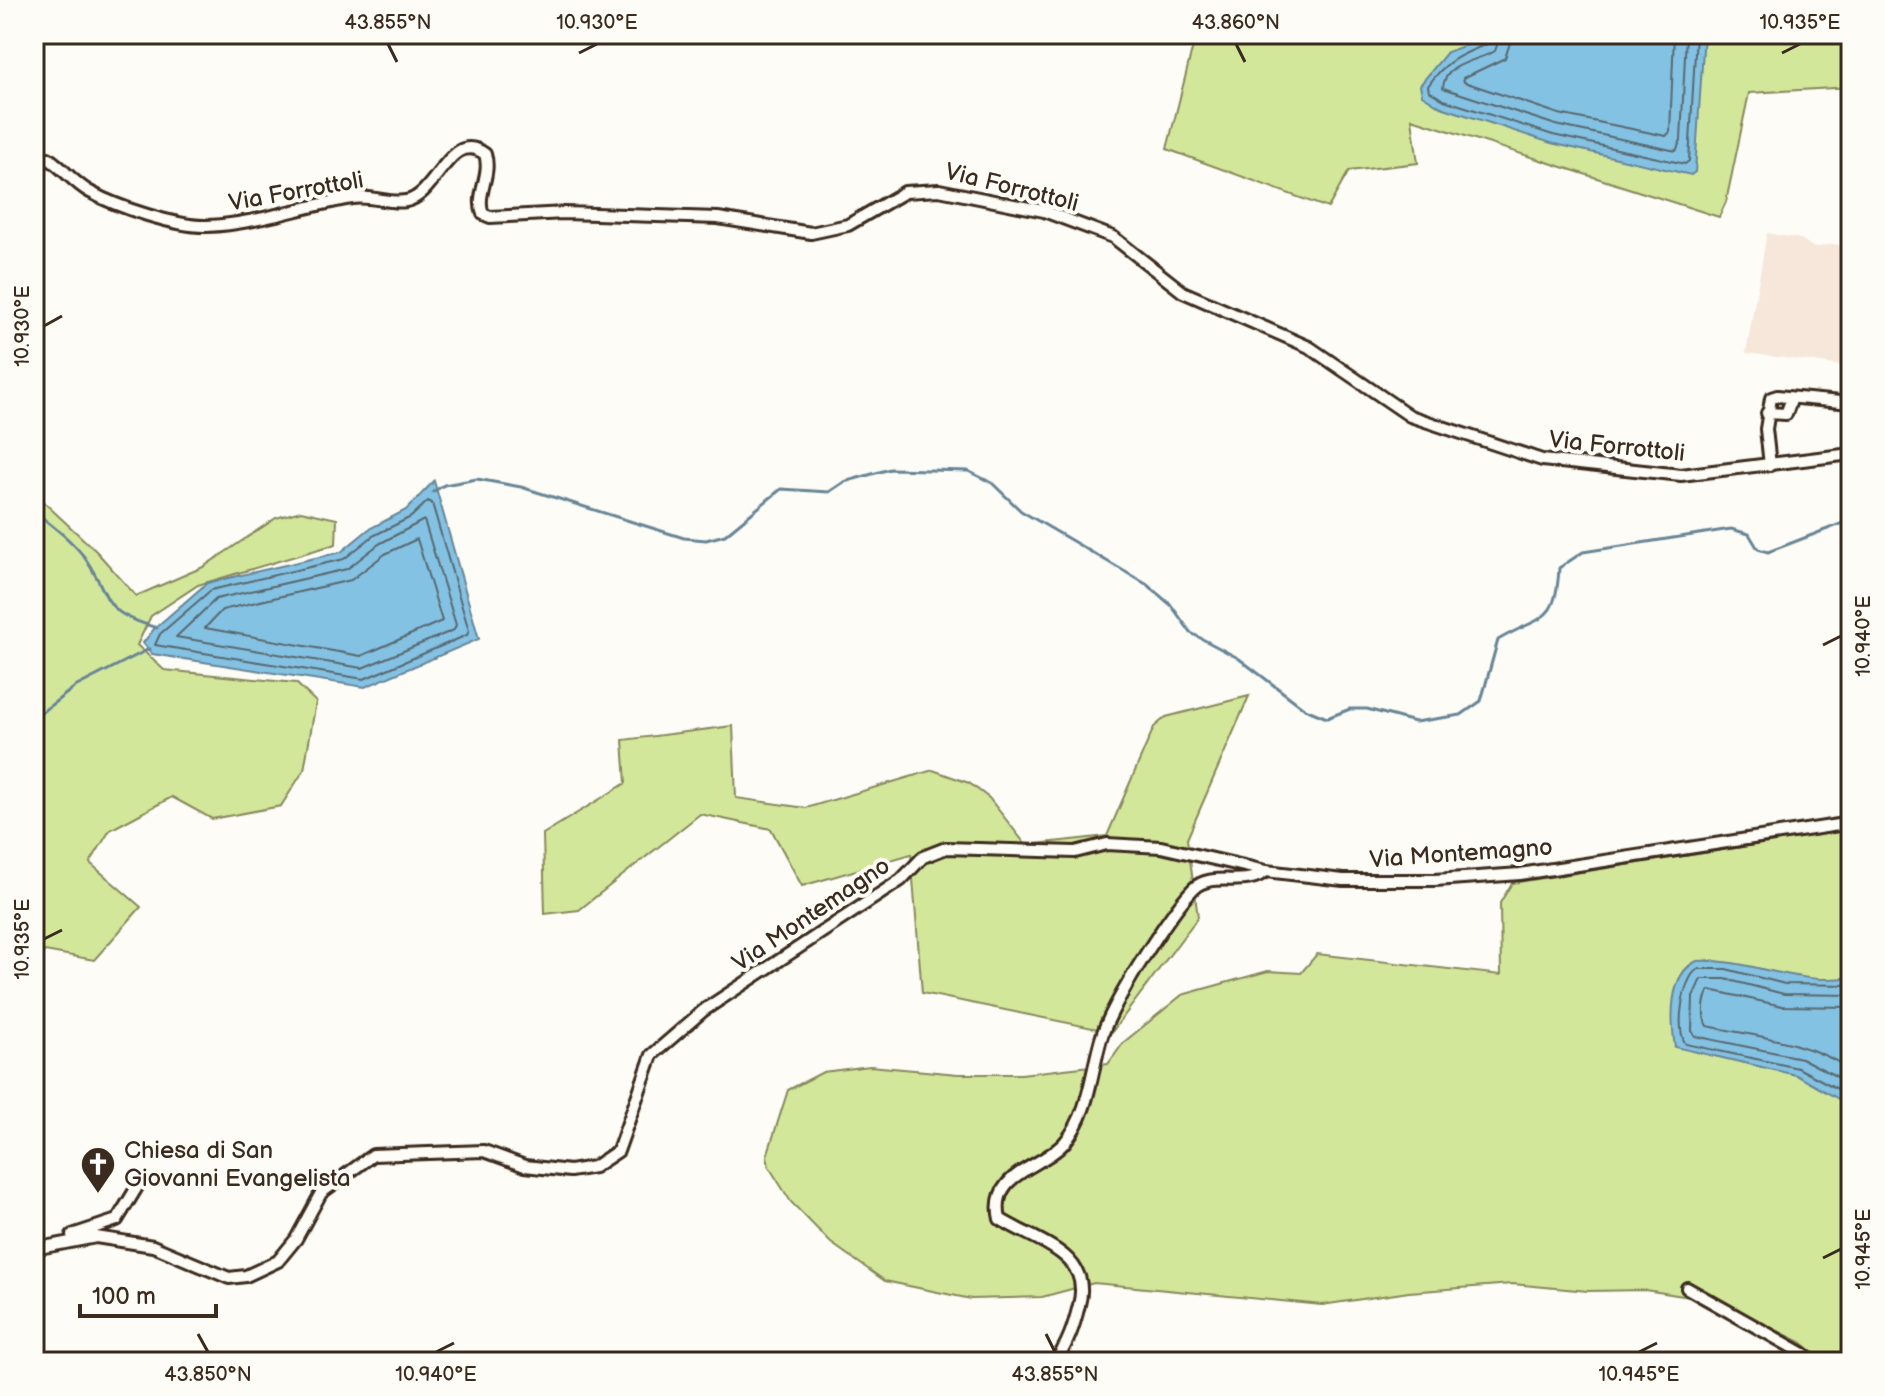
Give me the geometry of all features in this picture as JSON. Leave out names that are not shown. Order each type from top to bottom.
[{"type":"street","name":"Via Forrottoli","points":[[34,158],[48,158],[71,180],[116,204],[206,226],[366,196],[403,202],[426,192],[453,154],[464,148],[477,148],[485,154],[489,170],[479,202],[483,214],[490,217],[565,213],[718,218],[811,233],[848,225],[905,192],[928,188],[1053,213],[1113,237],[1183,292],[1309,347],[1410,416],[1542,460],[1681,475],[1851,454]]},
{"type":"street","points":[[1770,465],[1767,413],[1771,398],[1851,403]]},
{"type":"street","points":[[1767,413],[1786,414],[1792,398]]},
{"type":"street","name":"Via Montemagno","points":[[39,1247],[96,1237],[153,1246],[229,1278],[246,1276],[278,1261],[296,1239],[321,1193],[373,1155],[484,1151],[525,1166],[570,1171],[594,1167],[618,1151],[652,1055],[704,1010],[901,880],[923,857],[946,848],[1075,852],[1107,844],[1140,844],[1266,871],[1343,880],[1435,880],[1505,875],[1851,823]]},
{"type":"street","points":[[1055,1362],[1074,1326],[1084,1290],[1081,1275],[1073,1260],[1000,1219],[997,1209],[1003,1189],[1012,1175],[1054,1152],[1067,1140],[1094,1081],[1106,1026],[1129,981],[1191,891],[1209,881],[1255,881],[1266,871]]},
{"type":"street","points":[[39,1247],[117,1220],[137,1187]]},
{"type":"street","points":[[1687,1288],[1804,1354],[1810,1362]]},
{"type":"shaded area","points":[[1767,233],[1801,239],[1814,248],[1833,244],[1851,247],[1851,367],[1746,353]]},
{"type":"green space","points":[[1196,34],[1851,34],[1851,87],[1749,93],[1726,202],[1719,217],[1412,119],[1418,163],[1349,171],[1328,208],[1167,149]]},
{"type":"green space","points":[[34,493],[96,551],[136,596],[203,567],[276,518],[301,511],[337,519],[336,544],[198,585],[151,616],[137,645],[164,670],[296,683],[316,702],[304,770],[281,806],[212,819],[172,797],[110,830],[90,863],[141,907],[94,960],[45,951],[34,962]]},
{"type":"green space","points":[[1249,696],[1187,839],[1198,917],[1112,1032],[922,993],[911,854],[802,886],[771,829],[700,814],[579,910],[545,914],[543,834],[626,783],[623,740],[733,726],[736,798],[806,808],[933,770],[969,783],[989,798],[1026,845],[1107,836],[1154,727],[1166,717]]},
{"type":"green space","points":[[1851,830],[1851,1362],[1825,1362],[1801,1342],[1715,1301],[1645,1290],[1588,1291],[1512,1284],[1409,1292],[1322,1305],[1094,1283],[1042,1297],[971,1299],[885,1281],[831,1243],[791,1202],[769,1167],[767,1156],[788,1090],[823,1072],[870,1066],[958,1074],[1021,1074],[1108,1064],[1124,1042],[1182,995],[1268,971],[1301,973],[1317,954],[1501,975],[1500,903],[1512,883]]},
{"type":"water","points":[[1496,34],[1704,34],[1695,172],[1691,175],[1551,143],[1441,107],[1422,95],[1420,85],[1447,52]]},
{"type":"water","points":[[434,481],[479,639],[365,687],[152,654],[143,643],[154,629],[207,583],[341,552],[369,529],[406,510]]},
{"type":"water","points":[[1697,961],[1716,961],[1812,978],[1851,977],[1851,1106],[1796,1075],[1675,1047],[1673,1012],[1676,987],[1688,967]]},
{"type":"waterway","points":[[433,492],[444,485],[477,479],[521,487],[684,538],[706,540],[725,535],[781,489],[829,492],[844,482],[890,469],[968,471],[992,483],[1021,511],[1146,584],[1171,605],[1191,633],[1238,658],[1305,709],[1327,718],[1350,709],[1367,709],[1415,722],[1461,715],[1481,701],[1498,640],[1544,616],[1554,600],[1559,568],[1583,552],[1731,529],[1749,534],[1758,549],[1768,552],[1851,520]]},
{"type":"waterway","points":[[34,511],[80,551],[116,610],[157,628]]},
{"type":"waterway","points":[[34,718],[75,687],[149,649]]},
{"type":"place","name":"Chiesa di San Giovanni Evangelista","points":[[98,1195]]}]
